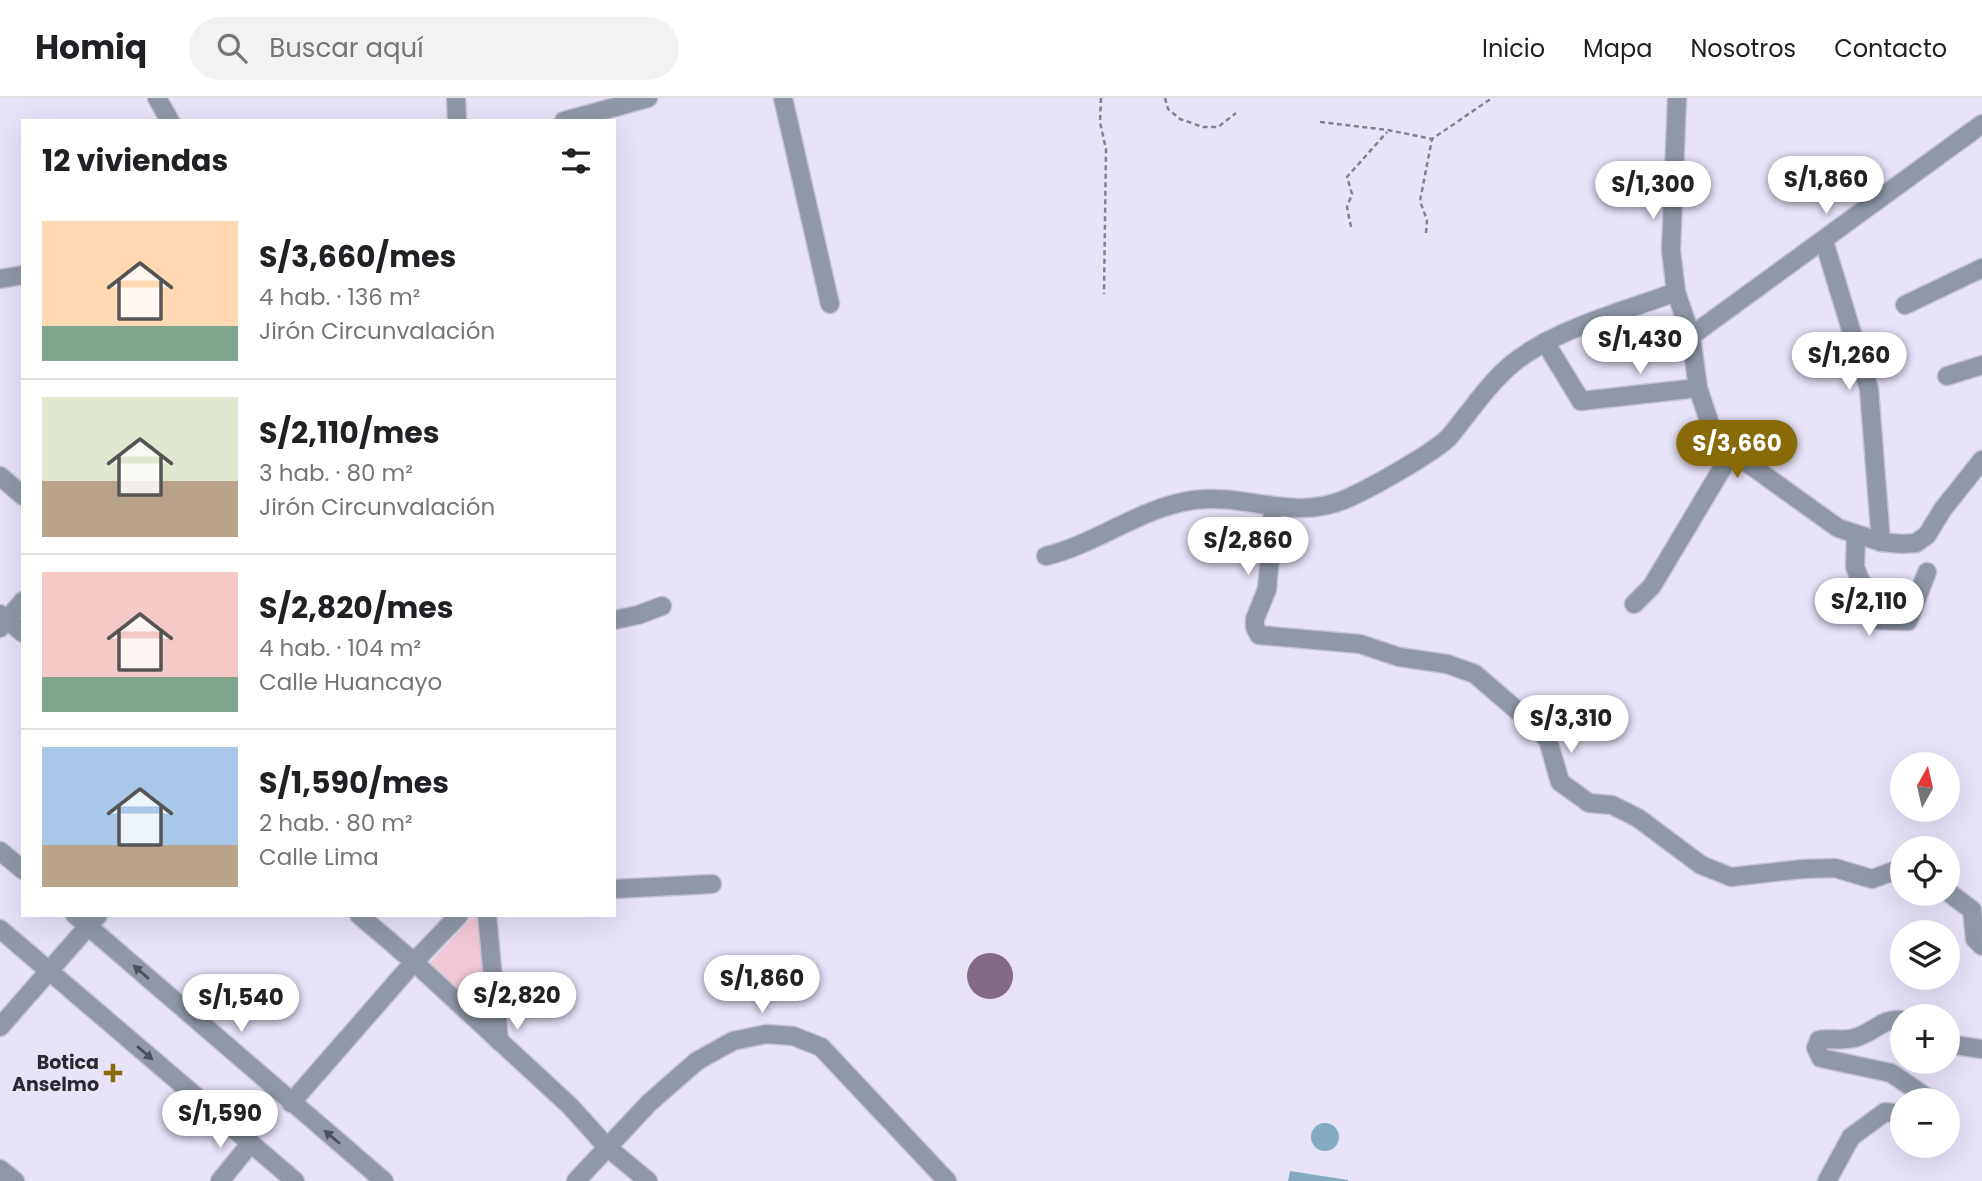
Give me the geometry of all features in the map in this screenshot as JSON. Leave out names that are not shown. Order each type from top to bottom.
[{"type":"street","points":[[157,98],[169,119]]},
{"type":"street","points":[[456,98],[457,119]]},
{"type":"street","points":[[571,119],[648,98]]},
{"type":"street","points":[[783,98],[830,304]]},
{"type":"street","points":[[1677,98],[1671,250],[1676,292],[1691,336],[1698,388],[1712,430],[1732,453],[1838,528],[1881,542],[1916,543],[1927,535],[1943,509],[1982,460]]},
{"type":"street","points":[[1691,336],[1982,124]]},
{"type":"street","points":[[1824,241],[1869,390],[1881,542]]},
{"type":"street","points":[[1905,305],[1982,268]]},
{"type":"street","points":[[0,279],[21,275]]},
{"type":"street","points":[[1046,556],[1083,543],[1143,515],[1192,500],[1242,500],[1272,507],[1305,509],[1346,499],[1424,456],[1448,438],[1477,399],[1505,371],[1545,342],[1676,292]]},
{"type":"street","points":[[1545,342],[1581,401],[1698,388]]},
{"type":"street","points":[[1947,376],[1982,365]]},
{"type":"street","points":[[1634,604],[1652,586],[1732,453]]},
{"type":"street","points":[[1272,507],[1273,524],[1266,589],[1255,619],[1259,635],[1360,645],[1399,657],[1447,664],[1475,674],[1548,740],[1560,782],[1589,803],[1612,805],[1639,818],[1701,865],[1731,877],[1835,868],[1872,879],[1890,872]]},
{"type":"street","points":[[1856,535],[1855,567],[1875,620],[1908,621],[1927,572]]},
{"type":"street","points":[[21,603],[2,621],[21,632]]},
{"type":"street","points":[[616,620],[662,606]]},
{"type":"street","points":[[0,851],[21,868]]},
{"type":"street","points":[[616,889],[712,884]]},
{"type":"street","points":[[1960,901],[1972,910],[1975,939],[1982,946]]},
{"type":"street","points":[[361,917],[570,1106],[607,1147],[648,1181]]},
{"type":"street","points":[[291,1102],[457,917]]},
{"type":"street","points":[[487,917],[499,1041]]},
{"type":"street","points":[[0,1027],[49,970],[87,919],[291,1102],[384,1181]]},
{"type":"street","points":[[0,929],[295,1181]]},
{"type":"street","points":[[1890,1021],[1852,1039],[1819,1040],[1816,1048],[1821,1058],[1890,1073]]},
{"type":"street","points":[[576,1181],[649,1103],[697,1061],[733,1041],[766,1034],[793,1036],[821,1047],[946,1179]]},
{"type":"street","points":[[1960,1046],[1982,1049]]},
{"type":"street","points":[[1892,1074],[1913,1088]]},
{"type":"street","points":[[1827,1181],[1851,1137],[1885,1112],[1890,1113]]},
{"type":"street","points":[[219,1181],[251,1143]]},
{"type":"street","points":[[0,1168],[15,1181]]},
{"type":"path","points":[[1101,98],[1100,122],[1106,149],[1104,294]]},
{"type":"path","points":[[1165,98],[1168,109],[1180,119],[1203,127],[1218,127],[1237,113]]},
{"type":"path","points":[[1426,233],[1427,220],[1420,201],[1432,139],[1492,98]]},
{"type":"path","points":[[1320,122],[1388,130],[1432,139]]},
{"type":"path","points":[[1351,227],[1347,207],[1352,194],[1347,177],[1388,130]]},
{"type":"shaded area","points":[[472,917],[477,917],[488,1018],[428,965]]},
{"type":"water","points":[[1325,1123],[1335,1127],[1339,1137],[1335,1147],[1325,1151],[1315,1147],[1311,1137],[1315,1127]]},
{"type":"water","points":[[1290,1171],[1348,1180],[1348,1181],[1288,1181]]},
{"type":"building","points":[[990,953],[1006,960],[1013,976],[1006,992],[990,999],[974,992],[967,976],[974,960]]},
{"type":"place","name":"Botica Anselmo","points":[[113,1073]]}]
